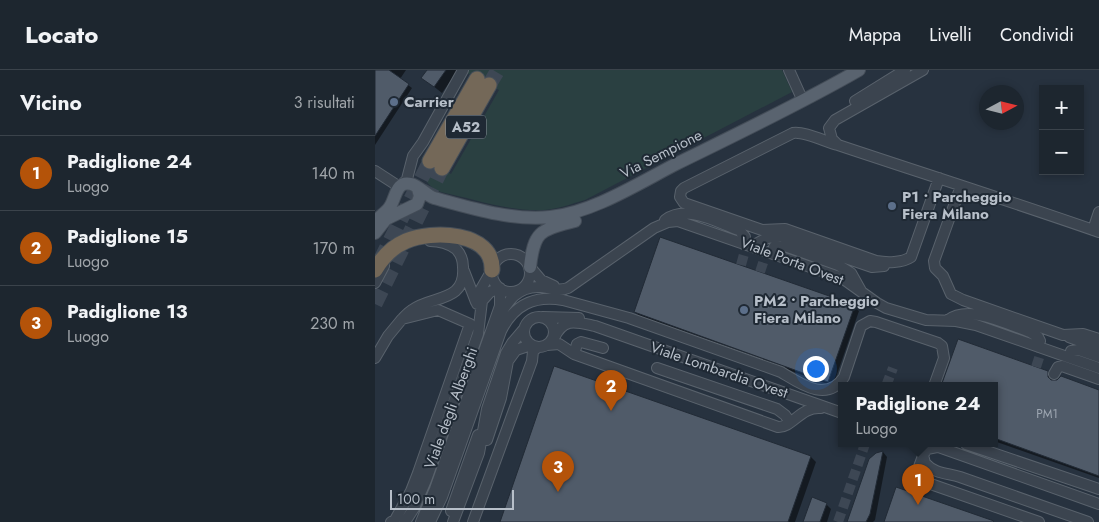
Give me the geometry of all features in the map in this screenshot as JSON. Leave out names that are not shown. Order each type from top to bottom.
[{"type":"highway","name":"A52","points":[[436,165],[483,82]]},
{"type":"highway","points":[[375,270],[387,254],[404,242],[425,236],[442,235],[464,238],[479,244],[489,254],[493,264],[492,270]]},
{"type":"main road","name":"Via Sempione","points":[[404,187],[429,197],[518,217],[548,218],[565,215],[583,210],[627,189],[803,101],[859,70]]},
{"type":"main road","points":[[404,187],[419,192],[419,200],[412,207],[402,208],[395,198],[404,187]]},
{"type":"main road","points":[[377,218],[392,204],[404,187]]},
{"type":"main road","points":[[529,267],[534,243],[541,233],[553,227],[593,215],[627,189]]},
{"type":"main road","name":"Via Sempione","points":[[375,233],[386,219],[412,207],[429,204],[465,206]]},
{"type":"street","points":[[375,171],[404,187],[414,169],[423,142],[463,70]]},
{"type":"street","points":[[789,70],[803,101]]},
{"type":"street","points":[[838,145],[832,139],[829,128],[830,119],[835,111],[905,70]]},
{"type":"street","points":[[811,136],[822,135],[837,118],[923,70]]},
{"type":"street","points":[[939,178],[911,256],[906,260],[889,262],[869,258],[785,229],[762,230],[684,203],[681,199],[681,191],[685,188],[793,133],[799,132],[939,178],[1095,232],[1099,212]]},
{"type":"street","points":[[961,186],[935,262],[935,268],[943,276],[951,294],[963,300],[1099,348]]},
{"type":"street","points":[[655,228],[674,215],[689,213],[739,230],[745,237]]},
{"type":"street","name":"Viale Porta Ovest","points":[[519,290],[537,287],[561,290],[568,288],[655,228],[668,222],[684,223],[842,278],[877,304],[886,308],[926,320],[947,320],[976,325],[1099,368]]},
{"type":"street","points":[[752,246],[767,238],[781,236],[872,267],[883,267],[889,262]]},
{"type":"street","name":"Viale degli Alberghi","points":[[375,283],[382,268],[405,248],[419,243],[437,241],[447,244],[459,253],[477,304],[480,320]]},
{"type":"street","points":[[774,247],[785,246],[838,264],[851,273],[862,292]]},
{"type":"street","points":[[477,304],[477,296],[500,257],[512,253],[523,257],[529,267],[529,280],[508,303],[493,326]]},
{"type":"street","name":"Viale Porta Ovest","points":[[529,267],[537,277],[548,284],[560,286],[577,281]]},
{"type":"street","points":[[375,358],[388,336],[412,309],[453,293],[461,283],[463,268]]},
{"type":"street","points":[[492,270],[493,280],[500,288],[509,292],[519,290]]},
{"type":"street","points":[[423,520],[500,306],[500,288]]},
{"type":"street","name":"Viale degli Alberghi","points":[[405,522],[414,508],[426,480],[478,334],[482,301],[490,292],[500,288]]},
{"type":"street","points":[[423,520],[442,497],[501,331],[509,317],[518,308],[538,300],[563,300],[629,318],[781,372],[804,384],[825,391],[838,384]]},
{"type":"street","points":[[393,521],[415,482],[470,326],[468,323],[438,310],[402,319]]},
{"type":"street","points":[[947,320],[954,315],[973,313],[1030,332],[1038,337],[1040,341]]},
{"type":"street","points":[[447,522],[509,348],[530,320],[539,316],[552,322],[555,329],[543,344],[533,351],[532,361],[473,522]]},
{"type":"street","name":"Viale Lombardia Ovest","points":[[539,316],[572,317],[582,319],[595,326]]},
{"type":"street","points":[[840,382],[861,326],[870,321],[938,343],[942,346],[944,358],[935,382]]},
{"type":"street","name":"Viale Lombardia Ovest","points":[[543,344],[568,323],[576,322],[595,326],[838,412]]},
{"type":"street","points":[[524,329],[525,338],[543,344]]},
{"type":"street","points":[[1063,335],[1083,334],[1099,339]]},
{"type":"street","points":[[574,354],[577,344],[581,342],[603,348]]},
{"type":"street","points":[[479,453],[487,440],[501,398],[508,361],[516,350],[543,344],[559,344],[574,354],[777,427],[783,427],[808,410],[827,408]]},
{"type":"street","points":[[1071,351],[1079,350],[1099,356]]},
{"type":"street","points":[[1054,374],[1057,367],[1062,366],[1099,379]]},
{"type":"street","points":[[657,368],[777,409],[790,422]]},
{"type":"street","points":[[453,522],[479,453],[487,409]]},
{"type":"street","points":[[930,447],[923,454],[918,472],[919,478],[922,481],[1039,522]]},
{"type":"street","points":[[939,447],[1099,504]]},
{"type":"street","points":[[975,447],[1099,489]]},
{"type":"street","points":[[923,454],[925,463],[931,469],[960,477],[1088,522]]},
{"type":"street","points":[[457,522],[462,501]]},
{"type":"green space","points":[[469,70],[782,70],[792,92],[585,200],[554,209],[531,210],[505,207],[441,192],[427,183],[423,174],[422,157],[451,174],[499,90],[467,73]]},
{"type":"building","points":[[375,70],[389,70],[409,84],[375,136]]},
{"type":"building","points":[[427,70],[446,70],[434,87],[421,78]]},
{"type":"building","name":"PM2 • Parcheggio Fiera Milano","points":[[660,237],[855,305],[828,382],[634,312]]},
{"type":"building","points":[[958,339],[1048,371],[1048,377],[1051,380],[1057,380],[1061,376],[1099,390],[1099,476],[998,439],[998,382],[942,382]]},
{"type":"building","points":[[554,366],[811,456],[788,522],[500,522]]},
{"type":"building","points":[[883,451],[870,514],[866,522],[847,522],[869,459],[876,453]]},
{"type":"building","points":[[896,487],[994,521],[884,522]]},
{"type":"building","points":[[812,497],[827,503],[820,522],[803,522]]},
{"type":"tunnel","points":[[489,85],[498,70]]},
{"type":"tunnel","points":[[380,261],[430,161]]},
{"type":"tunnel","points":[[375,304],[442,168]]},
{"type":"tunnel","points":[[741,265],[746,247],[745,237]]},
{"type":"tunnel","points":[[760,272],[766,254],[774,247]]},
{"type":"tunnel","points":[[1036,367],[1041,352],[1040,342]]},
{"type":"tunnel","points":[[888,382],[893,368]]},
{"type":"tunnel","points":[[838,522],[864,447]]},
{"type":"place","name":"Carrier","points":[[394,102]]},
{"type":"place","name":"P1 • Parcheggio Fiera Milano","points":[[892,206]]},
{"type":"place","name":"PM2 • Parcheggio Fiera Milano","points":[[744,310]]},
{"type":"place","name":"Padiglione 15","points":[[611,411]]},
{"type":"place","name":"Padiglione 13","points":[[558,492]]},
{"type":"place","name":"Padiglione 24","points":[[918,505]]}]
